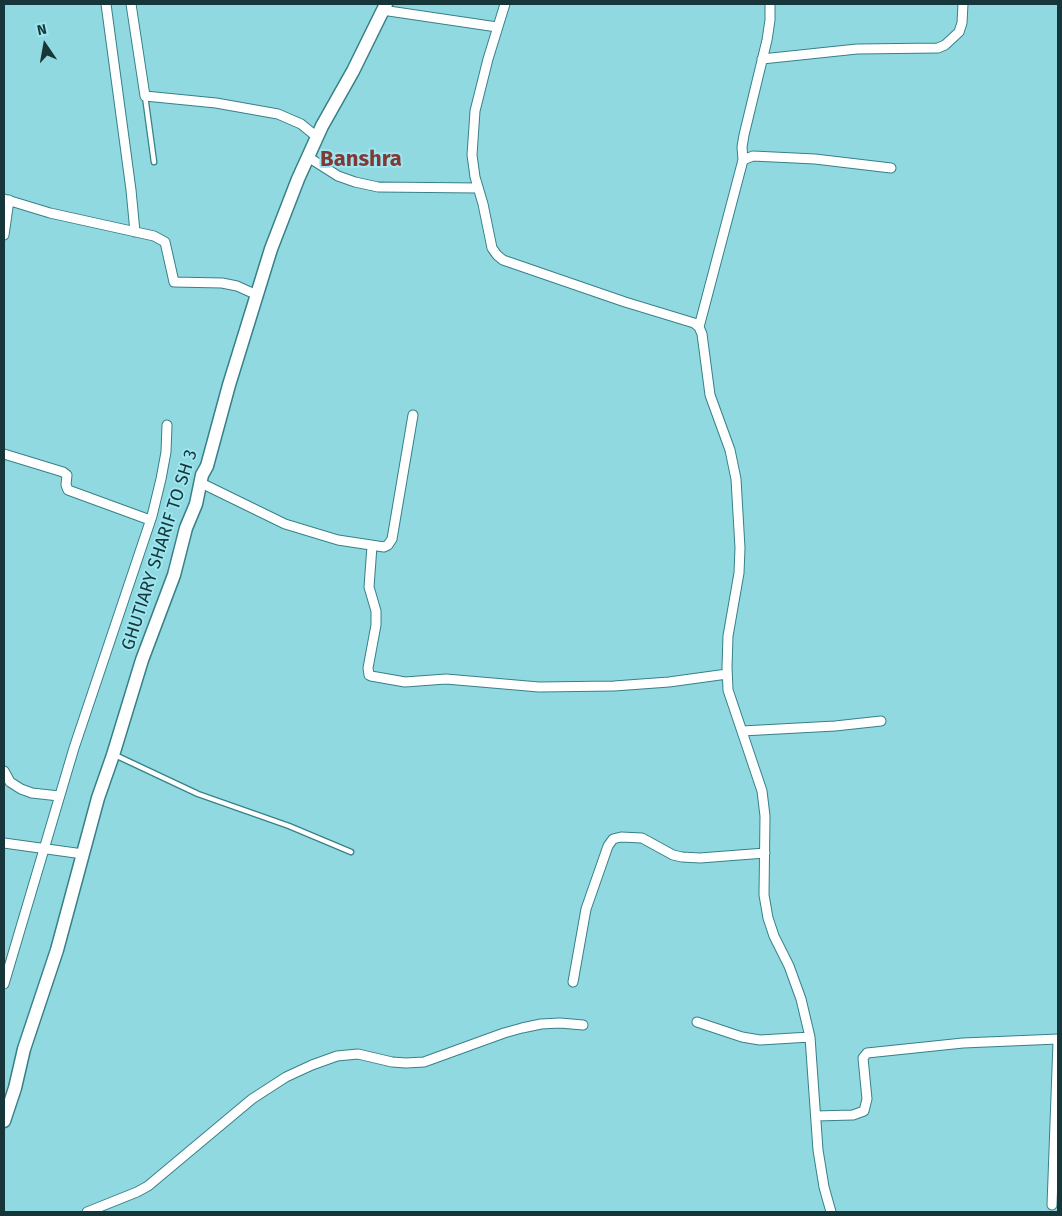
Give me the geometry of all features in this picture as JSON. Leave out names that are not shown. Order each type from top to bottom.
[{"type":"main road","name":"GHUTIARY SHARIF TO SH 3","points":[[4,1121],[15,1088],[24,1049],[57,950],[78,854],[113,754],[142,660],[174,575],[186,528],[196,504],[271,249],[308,156],[384,7]]},
{"type":"street","points":[[106,4],[135,232]]},
{"type":"street","points":[[131,4],[145,96],[216,103],[278,114],[300,124],[317,137]]},
{"type":"street","points":[[505,4],[475,111],[472,155],[475,177],[492,248],[503,260],[625,302],[694,323],[699,327]]},
{"type":"street","points":[[770,4],[770,20],[744,135],[742,147],[743,160],[699,327],[710,395],[730,450],[736,479],[740,525],[739,573],[728,636],[727,674],[731,699],[762,791],[765,816],[764,895],[768,918],[802,999],[810,1037],[818,1150],[824,1186],[831,1212]]},
{"type":"street","points":[[762,59],[857,49],[938,48],[945,45],[958,32],[962,22],[963,4]]},
{"type":"street","points":[[384,7],[497,27]]},
{"type":"street","points":[[308,156],[338,176],[378,187],[478,188]]},
{"type":"street","points":[[743,160],[753,156],[780,157],[891,168]]},
{"type":"street","points":[[4,235],[6,200],[50,213],[151,235],[165,242],[174,282],[222,282],[257,295]]},
{"type":"street","points":[[201,483],[285,524],[338,540],[384,547],[392,539],[413,415]]},
{"type":"street","points":[[4,984],[6,966],[48,849],[59,796],[150,520],[166,452],[167,425]]},
{"type":"street","points":[[4,454],[65,473],[67,475],[68,490],[150,520]]},
{"type":"street","points":[[372,546],[369,587],[376,611],[376,625],[368,668],[369,675],[405,682],[434,679],[539,687],[614,686],[669,682],[727,674]]},
{"type":"street","points":[[742,732],[881,721]]},
{"type":"street","points":[[4,771],[10,782],[21,789],[32,793],[59,796]]},
{"type":"street","points":[[573,982],[586,910],[605,853],[613,839],[620,837],[642,838],[673,855],[682,857],[700,858],[765,854]]},
{"type":"street","points":[[4,843],[78,854]]},
{"type":"street","points":[[698,1022],[742,1038],[760,1040],[810,1037]]},
{"type":"street","points":[[87,1212],[148,1186],[252,1099],[286,1077],[312,1065],[337,1056],[358,1054],[392,1062],[424,1062],[522,1028],[560,1023],[583,1025]]},
{"type":"street","points":[[816,1116],[853,1115],[864,1110],[867,1099],[863,1058],[867,1053],[964,1043],[1058,1041],[1052,1205]]},
{"type":"lane","points":[[145,96],[154,162]]},
{"type":"lane","points":[[113,754],[198,794],[289,826],[351,852]]},
{"type":"district","name":"Banshra","points":[[361,160]]}]
